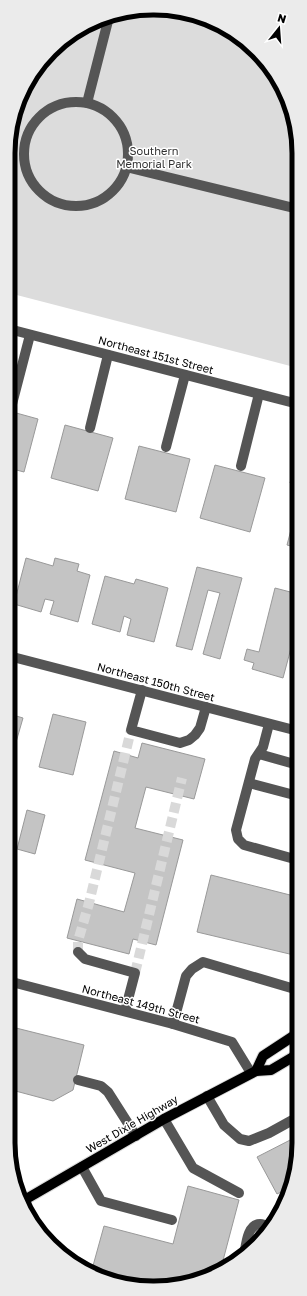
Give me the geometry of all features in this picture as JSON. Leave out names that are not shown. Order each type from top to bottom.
[{"type":"main road","points":[[254,1072],[262,1056],[292,1037]]},
{"type":"main road","name":"West Dixie Highway","points":[[27,1198],[164,1119],[207,1096],[254,1072],[271,1070],[292,1058]]},
{"type":"street","points":[[87,103],[107,24]]},
{"type":"street","points":[[63,103],[87,103],[97,106],[112,116],[122,130],[128,146],[127,163],[121,179],[110,193],[96,202],[79,206],[62,204],[46,197],[34,185],[26,170],[23,153],[26,136],[35,121],[47,110],[63,103]]},
{"type":"street","points":[[126,167],[292,208]]},
{"type":"street","name":"Northeast 151st Street","points":[[15,331],[292,402]]},
{"type":"street","points":[[15,393],[30,335]]},
{"type":"street","points":[[90,428],[108,355]]},
{"type":"street","points":[[166,447],[185,375]]},
{"type":"street","points":[[241,466],[259,394]]},
{"type":"street","name":"Northeast 150th Street","points":[[15,658],[292,730]]},
{"type":"street","points":[[142,690],[131,730],[138,732],[180,743],[189,740],[200,728],[206,707]]},
{"type":"street","points":[[269,724],[263,748],[255,759],[236,830],[238,839],[244,845],[292,858]]},
{"type":"street","points":[[259,754],[292,763]]},
{"type":"street","points":[[249,782],[292,794]]},
{"type":"street","points":[[78,952],[84,959],[135,973],[125,1011]]},
{"type":"street","points":[[173,1024],[186,976],[192,969],[203,962],[292,988]]},
{"type":"street","name":"Northeast 149th Street","points":[[15,983],[173,1024],[232,1042],[254,1072]]},
{"type":"street","points":[[78,1080],[101,1086],[108,1092],[136,1136]]},
{"type":"street","points":[[207,1096],[224,1126],[240,1138],[249,1141],[269,1133],[292,1120]]},
{"type":"street","points":[[164,1119],[193,1168],[239,1193]]},
{"type":"street","points":[[82,1167],[101,1201],[172,1220]]},
{"type":"street","points":[[247,1245],[251,1230],[255,1225],[265,1225]]},
{"type":"green space","name":"Southern Memorial Park","points":[[144,15],[172,16],[215,29],[230,38],[251,56],[263,69],[273,84],[285,109],[291,135],[292,366],[15,295],[15,154],[16,135],[22,109],[34,84],[49,62],[62,49],[77,38],[92,29],[126,18]]},
{"type":"building","points":[[15,413],[38,419],[24,472],[15,470]]},
{"type":"building","points":[[65,425],[113,438],[98,491],[51,478]]},
{"type":"building","points":[[139,446],[190,459],[176,512],[125,499]]},
{"type":"building","points":[[215,465],[265,478],[250,532],[200,518]]},
{"type":"building","points":[[292,526],[292,546],[287,545]]},
{"type":"building","points":[[26,558],[53,566],[55,558],[79,564],[77,571],[90,575],[78,622],[50,614],[54,601],[45,599],[41,612],[15,604]]},
{"type":"building","points":[[197,567],[242,578],[220,659],[203,654],[220,593],[208,590],[192,650],[176,646]]},
{"type":"building","points":[[105,576],[134,584],[136,579],[168,588],[154,642],[127,635],[131,619],[124,616],[120,632],[92,624]]},
{"type":"building","points":[[275,588],[292,592],[292,644],[283,678],[252,669],[254,663],[244,660],[247,649],[259,652]]},
{"type":"building","points":[[53,714],[86,722],[73,775],[39,767]]},
{"type":"building","points":[[15,716],[23,718],[15,746]]},
{"type":"building","points":[[142,743],[205,759],[194,799],[146,787],[135,828],[183,840],[156,945],[133,939],[129,954],[67,938],[77,899],[124,912],[135,873],[85,860],[114,751],[138,758]]},
{"type":"building","points":[[27,810],[45,815],[35,854],[17,849]]},
{"type":"building","points":[[211,875],[292,895],[292,955],[197,932]]},
{"type":"building","points":[[15,1028],[84,1045],[73,1090],[53,1101],[15,1091]]},
{"type":"building","points":[[292,1139],[291,1161],[283,1191],[277,1194],[257,1157]]},
{"type":"building","points":[[188,1186],[239,1200],[223,1262],[215,1267],[198,1274],[163,1281],[144,1281],[126,1278],[93,1267],[104,1226],[173,1244]]},
{"type":"building","points":[[257,1228],[262,1229],[258,1234],[255,1237]]},
{"type":"tunnel","points":[[78,952],[78,941],[89,903],[131,730]]},
{"type":"tunnel","points":[[135,973],[182,778]]}]
